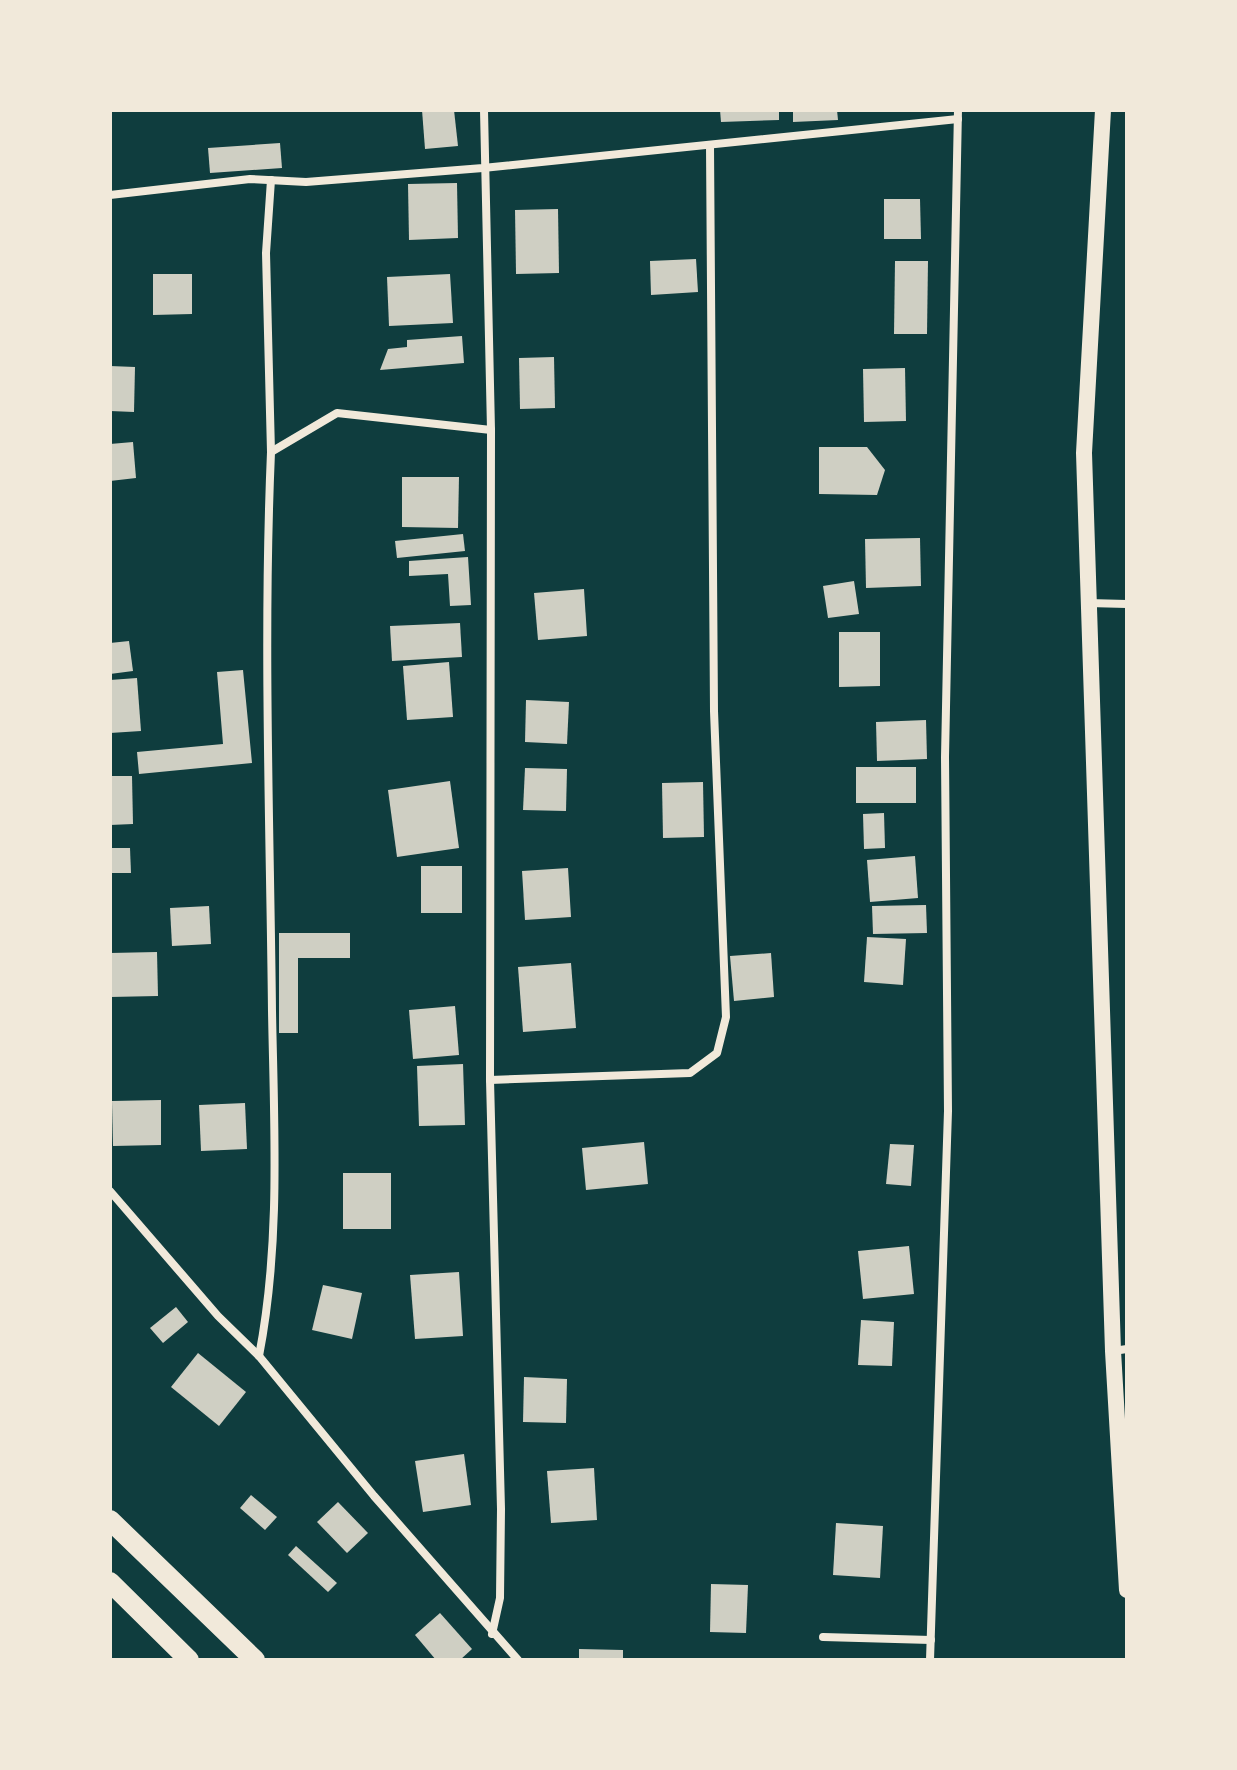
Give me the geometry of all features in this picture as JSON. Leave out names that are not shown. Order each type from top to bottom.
[{"type":"highway","points":[[110,1520],[255,1660]]},
{"type":"highway","points":[[110,1582],[189,1660]]},
{"type":"main road","points":[[1103,110],[1084,453],[1087,603],[1120,1350],[1127,1590]]},
{"type":"street","points":[[484,110],[491,430],[490,1080],[501,1509],[500,1598],[492,1634]]},
{"type":"street","points":[[110,195],[250,179],[306,182],[483,168],[710,146],[958,114],[945,757],[948,1111],[930,1660]]},
{"type":"street","points":[[490,1080],[690,1073],[717,1053],[726,1017],[714,711],[710,146]]},
{"type":"street","points":[[259,1356],[269,1306],[274,1158],[268,693],[271,452],[266,253],[271,180]]},
{"type":"street","points":[[271,452],[337,413],[491,430]]},
{"type":"street","points":[[1087,603],[1127,604]]},
{"type":"street","points":[[110,1191],[218,1316],[259,1356],[492,1634],[518,1660]]},
{"type":"street","points":[[823,1637],[931,1640]]},
{"type":"building","points":[[422,110],[454,110],[458,146],[425,149]]},
{"type":"building","points":[[720,110],[779,110],[779,120],[721,122]]},
{"type":"building","points":[[793,110],[837,110],[838,120],[793,122]]},
{"type":"building","points":[[280,143],[282,168],[210,173],[208,148]]},
{"type":"building","points":[[457,183],[458,238],[409,240],[408,184]]},
{"type":"building","points":[[884,199],[920,199],[921,239],[884,239]]},
{"type":"building","points":[[558,209],[559,273],[516,274],[515,210]]},
{"type":"building","points":[[696,259],[698,292],[651,295],[650,261]]},
{"type":"building","points":[[895,261],[928,261],[927,334],[894,334]]},
{"type":"building","points":[[153,274],[192,274],[192,314],[153,315]]},
{"type":"building","points":[[450,274],[453,323],[389,326],[387,277]]},
{"type":"building","points":[[462,336],[464,363],[380,370],[388,349],[407,347],[407,340]]},
{"type":"building","points":[[554,357],[555,408],[520,409],[519,358]]},
{"type":"building","points":[[110,366],[135,367],[134,412],[110,411]]},
{"type":"building","points":[[905,368],[906,421],[864,422],[863,369]]},
{"type":"building","points":[[133,442],[136,478],[110,481],[110,444]]},
{"type":"building","points":[[819,447],[867,447],[885,470],[877,495],[819,494]]},
{"type":"building","points":[[402,477],[459,477],[458,528],[402,527]]},
{"type":"building","points":[[463,534],[465,551],[397,558],[395,541]]},
{"type":"building","points":[[920,538],[921,586],[866,588],[865,539]]},
{"type":"building","points":[[468,557],[471,605],[450,606],[448,574],[409,576],[409,561]]},
{"type":"building","points":[[854,581],[859,614],[828,618],[823,586]]},
{"type":"building","points":[[584,589],[587,636],[538,640],[534,593]]},
{"type":"building","points":[[460,623],[462,657],[392,661],[390,626]]},
{"type":"building","points":[[839,632],[880,632],[880,686],[839,687]]},
{"type":"building","points":[[129,641],[133,671],[110,674],[110,643]]},
{"type":"building","points":[[449,662],[453,717],[407,720],[403,666]]},
{"type":"building","points":[[243,670],[252,763],[139,774],[137,752],[223,744],[217,672]]},
{"type":"building","points":[[137,678],[141,731],[110,733],[110,680]]},
{"type":"building","points":[[526,700],[569,702],[567,744],[525,742]]},
{"type":"building","points":[[926,720],[927,759],[877,761],[876,722]]},
{"type":"building","points":[[856,767],[916,767],[916,803],[856,803]]},
{"type":"building","points":[[525,768],[567,769],[566,811],[523,810]]},
{"type":"building","points":[[110,776],[132,776],[133,824],[110,825]]},
{"type":"building","points":[[450,781],[459,848],[397,857],[388,790]]},
{"type":"building","points":[[703,782],[704,837],[663,838],[662,783]]},
{"type":"building","points":[[884,813],[885,848],[864,849],[863,814]]},
{"type":"building","points":[[110,848],[130,848],[131,873],[110,873]]},
{"type":"building","points":[[915,856],[918,898],[870,902],[867,860]]},
{"type":"building","points":[[421,866],[462,866],[462,913],[421,913]]},
{"type":"building","points":[[568,868],[571,917],[525,920],[522,871]]},
{"type":"building","points":[[926,905],[927,933],[873,934],[872,906]]},
{"type":"building","points":[[209,906],[211,944],[172,946],[170,908]]},
{"type":"building","points":[[279,933],[350,933],[350,958],[298,958],[298,1033],[279,1033]]},
{"type":"building","points":[[867,937],[906,939],[903,985],[864,982]]},
{"type":"building","points":[[157,952],[158,996],[110,997],[110,953]]},
{"type":"building","points":[[771,953],[774,997],[734,1001],[730,956]]},
{"type":"building","points":[[571,963],[576,1028],[523,1032],[518,967]]},
{"type":"building","points":[[455,1006],[459,1055],[413,1059],[409,1010]]},
{"type":"building","points":[[463,1064],[465,1125],[419,1126],[417,1066]]},
{"type":"building","points":[[161,1100],[161,1145],[113,1146],[112,1101]]},
{"type":"building","points":[[245,1103],[247,1149],[201,1151],[199,1105]]},
{"type":"building","points":[[644,1142],[648,1184],[586,1190],[582,1148]]},
{"type":"building","points":[[890,1144],[914,1145],[911,1186],[886,1184]]},
{"type":"building","points":[[343,1173],[391,1173],[391,1229],[343,1229]]},
{"type":"building","points":[[909,1246],[914,1294],[863,1299],[858,1251]]},
{"type":"building","points":[[459,1272],[463,1336],[415,1339],[410,1275]]},
{"type":"building","points":[[323,1285],[362,1293],[352,1339],[312,1330]]},
{"type":"building","points":[[176,1307],[188,1322],[163,1343],[150,1328]]},
{"type":"building","points":[[861,1320],[894,1322],[892,1366],[858,1365]]},
{"type":"building","points":[[198,1353],[246,1392],[219,1426],[171,1387]]},
{"type":"building","points":[[524,1377],[567,1379],[566,1423],[523,1422]]},
{"type":"building","points":[[464,1454],[471,1505],[423,1512],[415,1461]]},
{"type":"building","points":[[594,1468],[597,1520],[551,1523],[547,1471]]},
{"type":"building","points":[[251,1495],[277,1517],[265,1530],[240,1508]]},
{"type":"building","points":[[338,1502],[368,1533],[347,1553],[317,1522]]},
{"type":"building","points":[[836,1523],[883,1526],[880,1578],[833,1575]]},
{"type":"building","points":[[296,1546],[337,1583],[328,1592],[288,1555]]},
{"type":"building","points":[[711,1584],[748,1585],[746,1633],[710,1632]]},
{"type":"building","points":[[440,1613],[472,1649],[460,1660],[436,1660],[415,1635]]},
{"type":"building","points":[[579,1649],[623,1650],[623,1660],[579,1660]]}]
